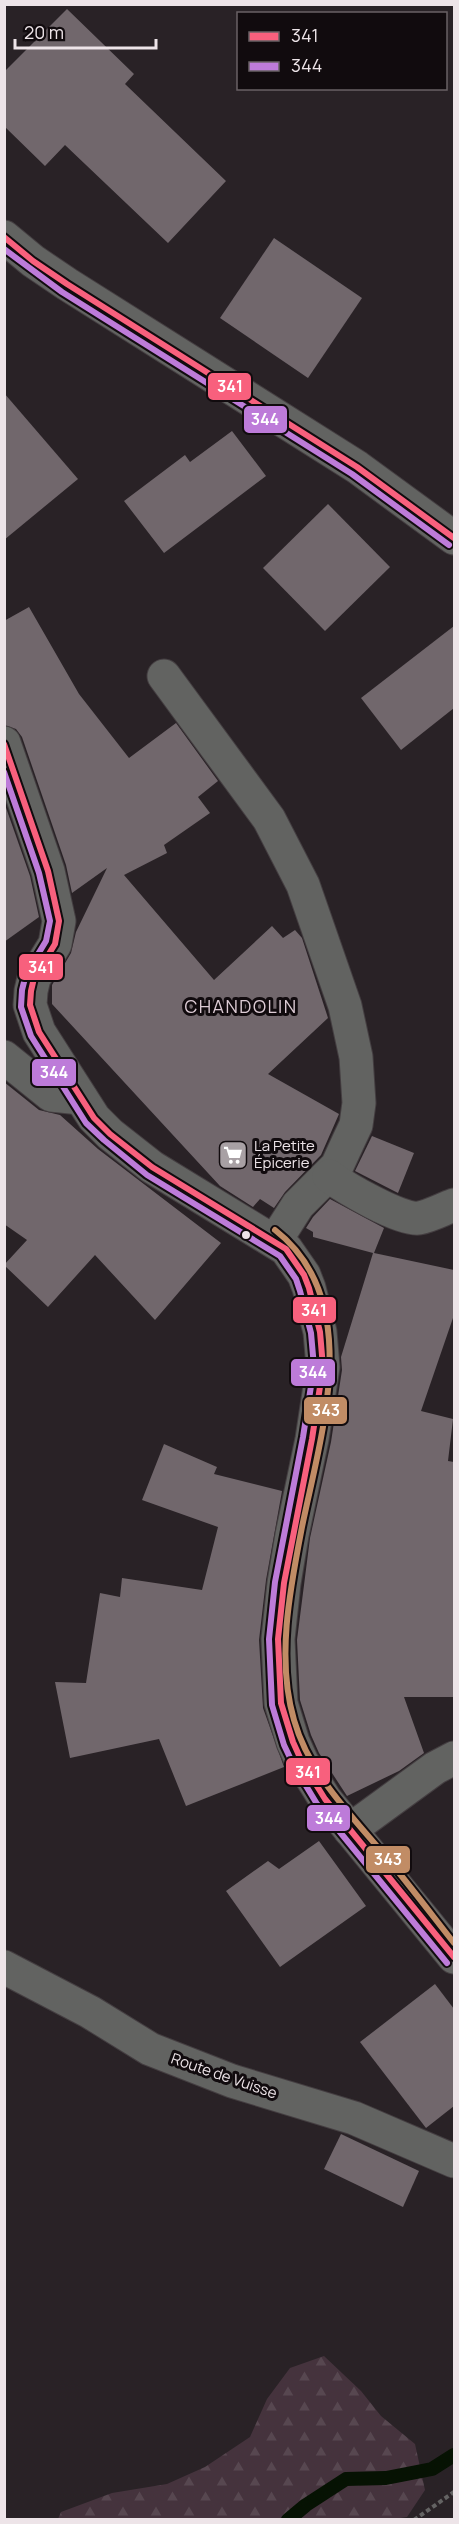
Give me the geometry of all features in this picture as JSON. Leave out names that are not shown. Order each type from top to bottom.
[{"type":"street","points":[[4,237],[33,261],[67,284],[357,467],[454,538]]},
{"type":"street","points":[[164,676],[268,819],[303,885],[324,940],[345,1006],[359,1078],[356,1125],[337,1166],[298,1205],[275,1241]]},
{"type":"street","points":[[4,743],[48,871],[59,921],[55,944],[34,978],[30,1005],[39,1032],[94,1118],[133,1153],[275,1241],[295,1261],[309,1288],[320,1332],[322,1367],[312,1439],[297,1506],[284,1583],[278,1638],[278,1686],[285,1723],[302,1762],[325,1799],[454,1957]]},
{"type":"street","points":[[4,1057],[51,1095],[81,1098]]},
{"type":"street","points":[[329,1176],[357,1195],[401,1216],[417,1219],[454,1205]]},
{"type":"street","points":[[350,1830],[435,1768],[454,1758]]},
{"type":"street","name":"Route de Vuisse","points":[[4,1967],[90,2012],[150,2049],[232,2081],[354,2118],[454,2161]]},
{"type":"path","points":[[414,2520],[454,2492]]},
{"type":"green space","points":[[324,2356],[361,2391],[381,2416],[415,2444],[425,2490],[407,2517],[388,2520],[58,2519],[61,2512],[112,2493],[167,2484],[205,2467],[250,2437],[267,2399],[290,2368]]},
{"type":"building","points":[[67,9],[134,74],[125,84],[226,181],[168,243],[65,145],[45,166],[4,126],[4,72]]},
{"type":"building","points":[[274,238],[362,298],[308,378],[220,318]]},
{"type":"building","points":[[4,393],[78,479],[4,540]]},
{"type":"building","points":[[232,431],[266,476],[164,553],[124,501],[185,455],[190,462]]},
{"type":"building","points":[[328,504],[390,567],[325,631],[263,568]]},
{"type":"building","points":[[29,607],[79,694],[129,758],[176,723],[218,781],[198,797],[210,813],[164,845],[167,853],[124,875],[214,980],[272,926],[283,938],[295,930],[302,938],[328,1018],[268,1074],[339,1114],[321,1155],[285,1192],[274,1208],[260,1199],[253,1207],[220,1186],[52,1004],[52,985],[71,953],[76,932],[107,868],[72,893],[66,865],[22,737],[16,729],[4,725],[4,621]]},
{"type":"building","points":[[454,626],[454,708],[401,750],[361,698]]},
{"type":"building","points":[[4,802],[30,876],[39,917],[4,942]]},
{"type":"building","points":[[4,1082],[39,1110],[60,1115],[98,1149],[221,1243],[155,1320],[95,1255],[48,1307],[4,1265],[27,1240],[4,1224]]},
{"type":"building","points":[[372,1136],[414,1153],[398,1193],[355,1171]]},
{"type":"building","points":[[330,1199],[384,1228],[374,1253],[454,1270],[454,1315],[421,1411],[453,1419],[448,1461],[454,1462],[454,1697],[404,1697],[424,1753],[399,1771],[347,1796],[319,1753],[311,1735],[300,1700],[297,1640],[310,1538],[331,1442],[342,1370],[341,1357],[373,1253],[313,1237],[313,1232],[306,1228]]},
{"type":"building","points":[[164,1444],[217,1467],[214,1474],[282,1491],[266,1580],[259,1640],[263,1708],[284,1767],[186,1806],[159,1739],[70,1758],[55,1682],[86,1683],[100,1593],[120,1597],[122,1578],[202,1590],[218,1527],[142,1500]]},
{"type":"building","points":[[319,1841],[366,1906],[280,1967],[226,1891],[268,1861],[279,1869]]},
{"type":"building","points":[[435,1984],[454,2009],[454,2106],[426,2128],[360,2042]]},
{"type":"building","points":[[341,2134],[419,2171],[403,2207],[324,2169]]},
{"type":"waterway","points":[[288,2520],[306,2505],[346,2479],[386,2478],[432,2469],[454,2455]]},
{"type":"transit line","name":"341","points":[[4,237],[33,261],[67,284],[357,467],[454,538]]},
{"type":"transit line","name":"344","points":[[4,249],[62,292],[352,474],[449,545]]},
{"type":"transit line","name":"341","points":[[4,744],[48,871],[59,921],[55,944],[34,978],[31,991],[30,1005],[39,1032],[94,1118],[110,1134],[152,1167],[286,1249],[304,1275],[309,1288],[320,1332],[323,1367],[312,1439],[284,1583],[278,1639],[281,1703],[302,1762],[325,1799],[454,1957]]},
{"type":"transit line","name":"344","points":[[4,772],[39,873],[50,921],[46,941],[26,974],[22,990],[21,1007],[31,1036],[86,1123],[104,1140],[147,1175],[280,1256],[296,1279],[311,1333],[314,1367],[275,1582],[269,1639],[272,1705],[284,1745],[317,1804],[447,1963]]},
{"type":"transit line","name":"343","points":[[275,1230],[303,1259],[320,1293],[328,1330],[329,1370],[326,1411],[289,1599],[285,1648],[286,1673],[294,1720],[310,1758],[333,1794],[454,1943]]},
{"type":"place","name":"La Petite Épicerie","points":[[233,1155]]},
{"type":"district","name":"CHANDOLIN","points":[[241,1007]]}]
